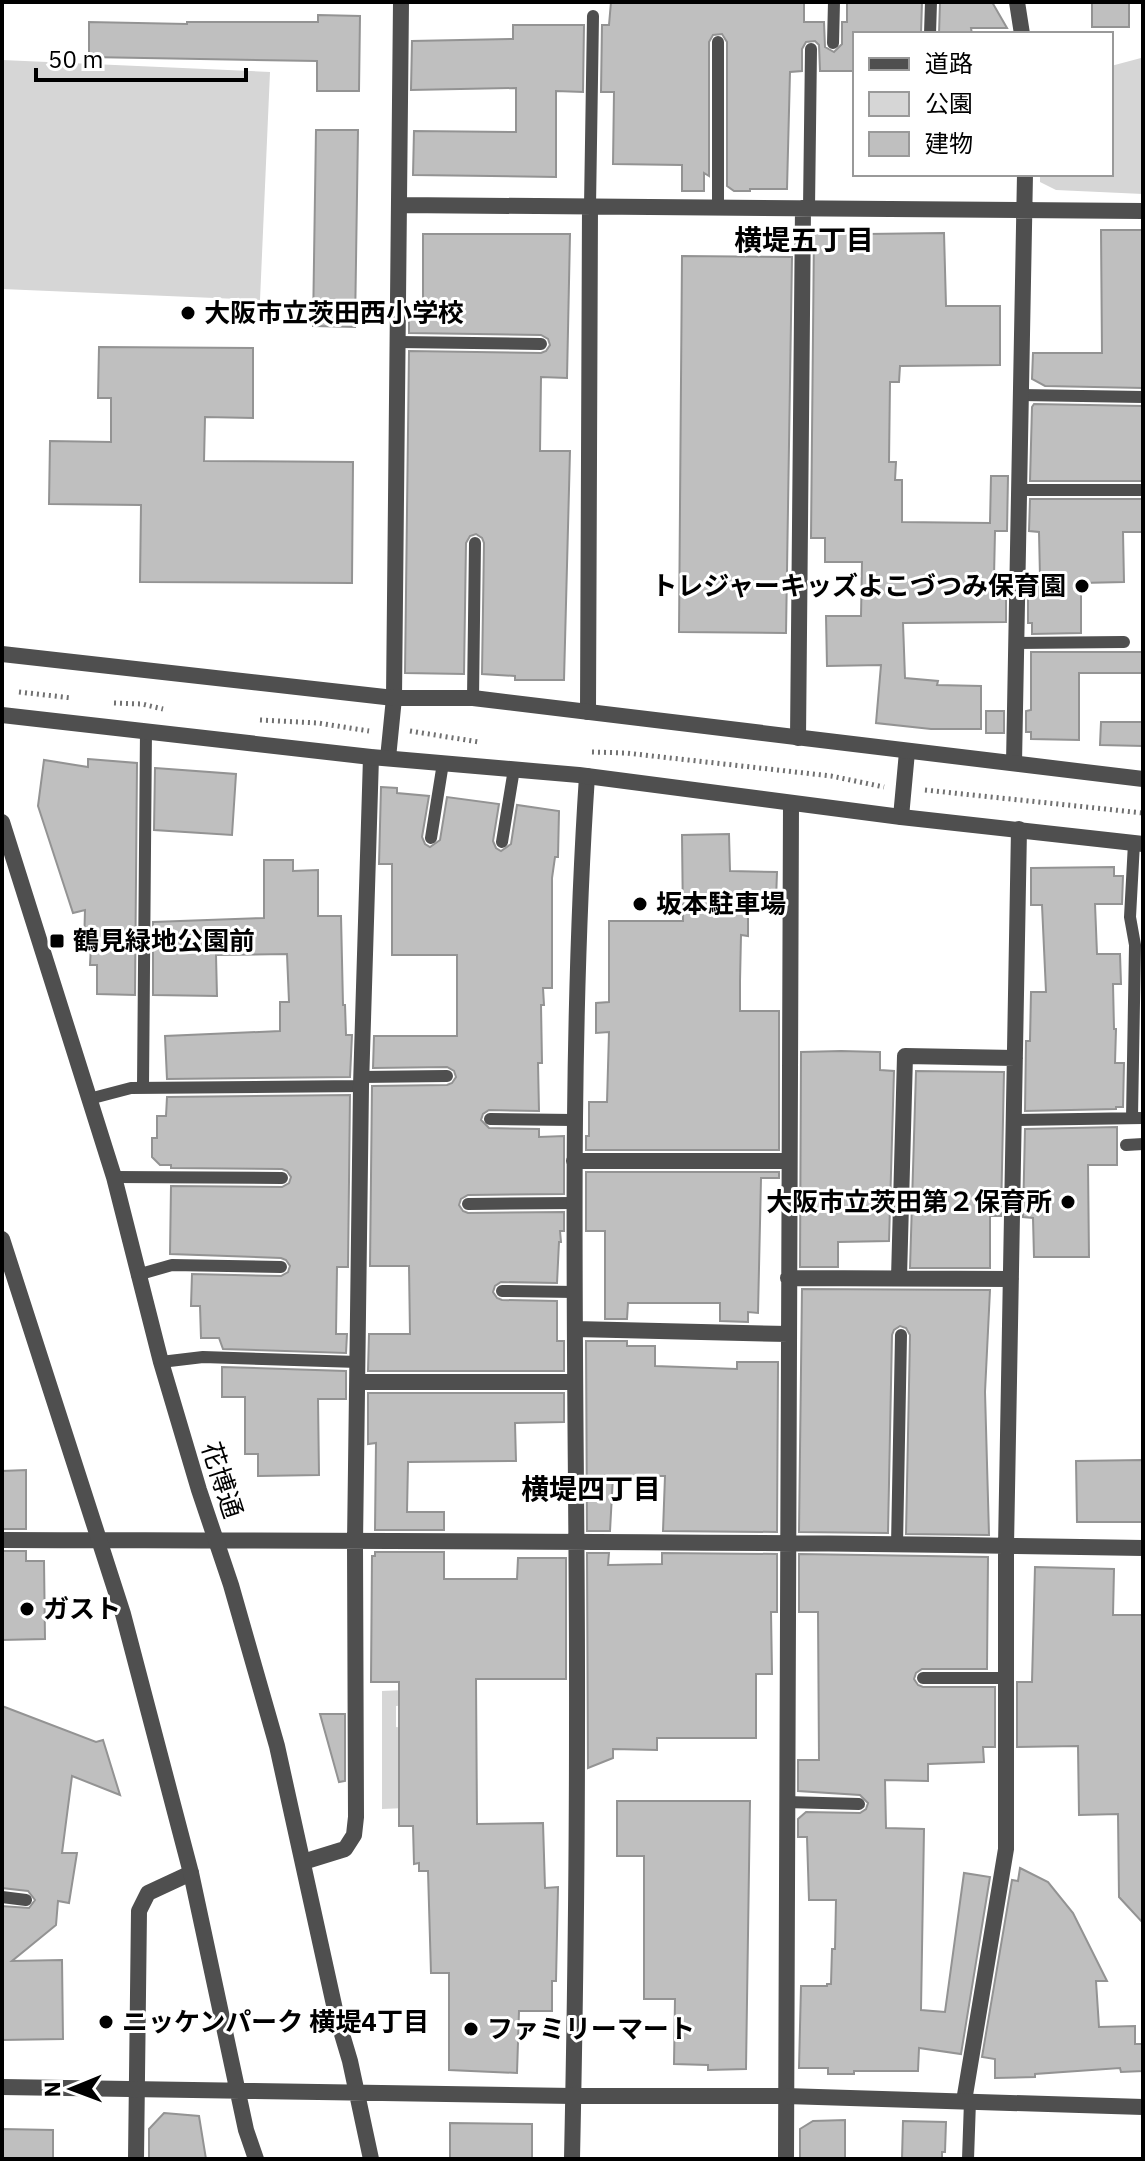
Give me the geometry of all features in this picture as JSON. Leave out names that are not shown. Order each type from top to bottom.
[{"type":"street","points":[[303,1862],[342,1851],[354,1835],[361,1081],[380,758],[391,731],[394,698],[401,2]]},
{"type":"street","points":[[1017,2],[1022,32]]},
{"type":"street","points":[[1014,763],[1025,176]]},
{"type":"street","points":[[400,205],[1143,211]]},
{"type":"street","points":[[588,712],[590,206]]},
{"type":"street","points":[[798,738],[806,208]]},
{"type":"street","points":[[2,654],[394,698],[473,698],[1143,779]]},
{"type":"street","points":[[2,715],[380,758],[587,776],[1139,844]]},
{"type":"street","points":[[901,817],[907,752]]},
{"type":"street","points":[[572,2159],[577,1727],[574,1120],[580,877],[587,776]]},
{"type":"street","points":[[786,2159],[791,803]]},
{"type":"street","name":"花博通","points":[[2,822],[114,1177],[161,1362],[277,1746],[371,2159]]},
{"type":"street","points":[[967,2101],[1006,1849],[1006,1546],[1019,829]]},
{"type":"street","points":[[899,1278],[905,1056],[1015,1058]]},
{"type":"street","points":[[574,1161],[789,1161]]},
{"type":"street","points":[[2,1239],[123,1614],[191,1873],[246,2130],[256,2159]]},
{"type":"street","points":[[788,1278],[1011,1279]]},
{"type":"street","points":[[575,1329],[788,1334]]},
{"type":"street","points":[[358,1382],[575,1382]]},
{"type":"street","points":[[2,1540],[355,1543],[576,1540],[1143,1548]]},
{"type":"street","points":[[136,2159],[140,1905],[148,1893],[191,1873]]},
{"type":"street","points":[[2,2087],[573,2096],[786,2096],[1143,2107]]},
{"type":"lane","points":[[833,43],[834,2]]},
{"type":"lane","points":[[930,32],[931,2]]},
{"type":"lane","points":[[590,206],[593,16]]},
{"type":"lane","points":[[718,42],[718,207]]},
{"type":"lane","points":[[806,208],[811,49]]},
{"type":"lane","points":[[398,342],[541,344]]},
{"type":"lane","points":[[1021,395],[1143,397]]},
{"type":"lane","points":[[1020,490],[1143,490]]},
{"type":"lane","points":[[473,698],[475,543]]},
{"type":"lane","points":[[1016,643],[1124,642]]},
{"type":"lane","points":[[143,1087],[146,730]]},
{"type":"lane","points":[[431,838],[443,763]]},
{"type":"lane","points":[[502,842],[514,769]]},
{"type":"lane","points":[[1013,1120],[1138,1118],[1135,945],[1130,917],[1139,844]]},
{"type":"lane","points":[[89,1099],[143,1087],[447,1076]]},
{"type":"lane","points":[[490,1119],[574,1120]]},
{"type":"lane","points":[[1126,1145],[1143,1144]]},
{"type":"lane","points":[[114,1177],[282,1178]]},
{"type":"lane","points":[[468,1204],[574,1203]]},
{"type":"lane","points":[[137,1275],[172,1265],[281,1267]]},
{"type":"lane","points":[[502,1291],[574,1292]]},
{"type":"lane","points":[[897,1545],[901,1335]]},
{"type":"lane","points":[[161,1362],[203,1357],[358,1362]]},
{"type":"lane","points":[[923,1678],[1006,1678]]},
{"type":"lane","points":[[786,1802],[859,1804]]},
{"type":"lane","points":[[2,1897],[26,1900]]},
{"type":"lane","points":[[967,2101],[968,2159]]},
{"type":"path","points":[[391,731],[410,731],[493,744]]},
{"type":"path","points":[[579,752],[626,753],[831,776],[889,789],[1143,813]]},
{"type":"green space","points":[[1141,58],[1143,194],[1056,190],[1040,182],[1040,176],[1113,176],[1113,65]]},
{"type":"green space","points":[[2,60],[270,72],[260,300],[2,289]]},
{"type":"green space","points":[[405,1690],[405,1705],[396,1706],[396,1727],[405,1728],[406,1757],[398,1757],[398,1778],[406,1778],[406,1808],[382,1809],[382,1691]]},
{"type":"building","points":[[611,2],[804,2],[804,22],[824,22],[825,47],[834,52],[842,44],[842,22],[847,22],[847,2],[922,2],[921,32],[853,32],[853,71],[820,71],[819,45],[815,41],[806,42],[802,49],[802,71],[790,72],[787,189],[734,191],[727,186],[727,42],[722,34],[713,35],[709,42],[709,176],[704,173],[704,191],[682,191],[682,165],[613,164],[614,92],[601,92],[602,25],[609,25]]},
{"type":"building","points":[[940,2],[992,2],[1007,28],[971,28],[972,32],[939,32]]},
{"type":"building","points":[[1092,2],[1129,2],[1129,27],[1092,27]]},
{"type":"building","points":[[318,15],[360,16],[359,91],[317,91],[317,61],[89,57],[89,22],[318,22]]},
{"type":"building","points":[[513,25],[584,25],[583,92],[556,91],[556,177],[413,175],[414,131],[516,132],[516,88],[411,90],[412,41],[513,39]]},
{"type":"building","points":[[316,130],[358,130],[355,327],[313,326]]},
{"type":"building","points":[[1101,230],[1143,230],[1143,388],[1045,386],[1032,379],[1033,353],[1102,353]]},
{"type":"building","points":[[866,231],[866,234],[944,233],[946,306],[1000,306],[1000,365],[900,366],[899,382],[890,382],[889,462],[896,462],[895,480],[902,480],[902,522],[990,523],[991,476],[1008,476],[1007,531],[995,531],[994,577],[1006,577],[1006,622],[903,623],[905,678],[938,681],[937,685],[981,686],[981,729],[931,729],[876,723],[881,665],[827,666],[826,616],[861,616],[862,562],[825,562],[825,538],[811,538],[814,232]]},
{"type":"building","points":[[423,234],[570,234],[567,378],[541,377],[540,451],[570,451],[564,680],[515,680],[515,676],[482,674],[484,543],[476,534],[470,536],[466,543],[464,674],[405,673],[409,351],[541,353],[550,345],[548,339],[541,335],[409,333],[409,312],[423,312]]},
{"type":"building","points":[[682,256],[792,257],[786,633],[679,632]]},
{"type":"building","points":[[99,347],[253,348],[253,418],[205,417],[204,461],[353,462],[352,583],[140,582],[141,505],[49,504],[50,441],[111,442],[111,398],[98,398]]},
{"type":"building","points":[[1034,404],[1143,406],[1143,481],[1030,481]]},
{"type":"building","points":[[1030,499],[1143,499],[1143,532],[1123,532],[1124,582],[1081,583],[1081,633],[1032,634],[1032,623],[1028,623],[1028,577],[1040,577],[1039,532],[1029,531]]},
{"type":"building","points":[[1031,652],[1143,652],[1143,673],[1079,673],[1079,740],[1031,739],[1031,732],[1026,732],[1026,711],[1031,710]]},
{"type":"building","points":[[986,711],[1004,711],[1004,733],[986,733]]},
{"type":"building","points":[[1101,722],[1143,722],[1143,746],[1100,745]]},
{"type":"building","points":[[88,759],[137,763],[135,995],[97,994],[97,965],[90,965],[91,945],[84,945],[85,910],[73,913],[38,806],[44,760],[88,767]]},
{"type":"building","points":[[155,768],[236,774],[232,835],[154,830]]},
{"type":"building","points":[[381,787],[397,788],[397,793],[429,796],[422,837],[430,847],[440,840],[447,797],[499,804],[493,841],[501,851],[511,844],[517,805],[559,811],[558,857],[555,857],[552,878],[552,988],[543,988],[544,1005],[541,1005],[539,1111],[489,1110],[481,1120],[489,1128],[539,1129],[539,1137],[564,1136],[564,1194],[468,1195],[461,1199],[459,1205],[468,1213],[564,1212],[557,1283],[501,1282],[493,1292],[502,1300],[557,1301],[557,1341],[564,1341],[564,1371],[368,1371],[369,1334],[410,1334],[409,1266],[370,1266],[372,1086],[447,1085],[456,1077],[454,1071],[447,1067],[373,1068],[374,1036],[457,1036],[457,955],[392,955],[392,864],[379,864]]},
{"type":"building","points":[[729,834],[730,871],[777,872],[776,901],[748,900],[748,936],[741,935],[740,1011],[779,1011],[779,1150],[586,1150],[589,1102],[607,1102],[609,1032],[596,1033],[596,1003],[609,1002],[609,921],[683,921],[682,835]]},
{"type":"building","points":[[264,860],[293,860],[293,871],[318,870],[318,916],[341,916],[343,1005],[346,1035],[352,1035],[350,1077],[167,1079],[165,1036],[280,1031],[280,1002],[289,1002],[287,954],[216,955],[217,996],[153,995],[153,922],[264,918]]},
{"type":"building","points":[[1114,867],[1114,876],[1123,876],[1122,904],[1095,904],[1097,954],[1120,954],[1121,984],[1113,984],[1115,1063],[1124,1063],[1123,1107],[1025,1111],[1026,1041],[1030,1041],[1031,992],[1046,992],[1042,905],[1031,905],[1031,868]]},
{"type":"building","points":[[801,1052],[880,1052],[880,1070],[894,1071],[889,1241],[838,1242],[838,1267],[800,1267]]},
{"type":"building","points":[[916,1071],[1004,1072],[1001,1216],[990,1216],[990,1268],[910,1268]]},
{"type":"building","points":[[350,1095],[348,1267],[337,1267],[336,1334],[347,1334],[346,1353],[223,1349],[219,1338],[201,1338],[200,1306],[191,1306],[192,1274],[281,1276],[288,1272],[290,1266],[281,1258],[170,1254],[171,1186],[282,1187],[289,1183],[291,1177],[282,1169],[171,1168],[171,1165],[160,1165],[152,1157],[152,1138],[157,1138],[157,1116],[166,1116],[167,1097]]},
{"type":"building","points":[[1117,1127],[1117,1165],[1088,1165],[1089,1257],[1034,1257],[1033,1218],[1023,1217],[1025,1129]]},
{"type":"building","points":[[586,1172],[779,1172],[779,1178],[761,1178],[758,1313],[748,1312],[748,1322],[720,1321],[720,1303],[628,1303],[627,1319],[605,1319],[605,1231],[586,1231]]},
{"type":"building","points":[[802,1289],[990,1290],[985,1392],[989,1535],[906,1534],[910,1335],[906,1328],[900,1326],[892,1335],[888,1533],[799,1532]]},
{"type":"building","points":[[586,1341],[627,1341],[627,1346],[655,1346],[655,1366],[737,1369],[737,1362],[778,1362],[777,1532],[663,1531],[665,1476],[613,1476],[610,1531],[587,1531]]},
{"type":"building","points":[[222,1367],[346,1371],[346,1399],[318,1399],[319,1475],[258,1476],[258,1454],[245,1454],[245,1397],[222,1397]]},
{"type":"building","points":[[368,1393],[564,1393],[564,1422],[515,1423],[516,1461],[408,1462],[407,1512],[444,1512],[444,1530],[375,1530],[376,1443],[368,1444]]},
{"type":"building","points":[[1143,1460],[1143,1522],[1077,1522],[1076,1461]]},
{"type":"building","points":[[26,1470],[26,1529],[2,1529],[2,1471]]},
{"type":"building","points":[[2,1551],[26,1551],[26,1561],[44,1561],[45,1639],[2,1640]]},
{"type":"building","points":[[375,1552],[444,1552],[444,1579],[517,1579],[518,1558],[566,1558],[566,1679],[476,1679],[477,1824],[543,1823],[545,1888],[558,1887],[556,1981],[552,1981],[552,2011],[519,2011],[517,2073],[449,2070],[449,1973],[431,1973],[428,1871],[419,1871],[419,1863],[414,1864],[413,1826],[399,1826],[399,1682],[371,1682],[372,1556]]},
{"type":"building","points":[[587,1553],[609,1553],[608,1565],[662,1564],[662,1553],[777,1554],[777,1612],[771,1612],[772,1674],[756,1674],[756,1738],[657,1738],[657,1750],[613,1749],[613,1758],[588,1768]]},
{"type":"building","points":[[799,1554],[988,1557],[987,1669],[922,1669],[914,1679],[923,1687],[995,1687],[995,1747],[983,1747],[984,1762],[928,1764],[928,1781],[885,1780],[886,1828],[924,1829],[921,2010],[945,2012],[964,1873],[990,1877],[961,2054],[919,2048],[918,2071],[828,2074],[828,2068],[799,2068],[801,1986],[831,1984],[836,1900],[809,1900],[807,1837],[798,1837],[798,1819],[806,1812],[860,1813],[868,1803],[860,1795],[798,1791],[798,1760],[819,1760],[818,1612],[799,1612]]},
{"type":"building","points":[[1035,1567],[1114,1569],[1113,1615],[1143,1615],[1143,1923],[1119,1897],[1118,1814],[1079,1815],[1078,1746],[1017,1747],[1017,1682],[1032,1682]]},
{"type":"building","points":[[2,1706],[96,1742],[103,1740],[120,1795],[72,1776],[62,1853],[77,1853],[69,1903],[58,1901],[56,1925],[12,1961],[62,1960],[63,2039],[2,2040],[2,1906],[29,1908],[35,1900],[28,1891],[2,1888]]},
{"type":"building","points":[[320,1714],[345,1714],[345,1781],[339,1782]]},
{"type":"building","points":[[617,1801],[750,1801],[746,2069],[708,2070],[708,2065],[674,2064],[675,1999],[644,1999],[644,1856],[617,1856]]},
{"type":"building","points":[[1020,1868],[1048,1882],[1073,1913],[1107,1981],[1096,1981],[1099,2027],[1135,2026],[1135,2044],[1143,2044],[1143,2071],[1121,2072],[1120,2068],[995,2078],[995,2059],[982,2057],[1012,1880],[1018,1881]]},
{"type":"building","points":[[164,2113],[199,2116],[206,2159],[149,2159],[149,2129]]},
{"type":"building","points":[[845,2120],[845,2159],[800,2159],[800,2129],[813,2121]]},
{"type":"building","points":[[903,2121],[946,2122],[942,2159],[902,2159]]},
{"type":"building","points":[[450,2123],[532,2124],[532,2159],[450,2159]]},
{"type":"building","points":[[2,2129],[53,2130],[53,2159],[2,2159]]},
{"type":"place","name":"大阪市立茨田西小学校","points":[[188,313]]},
{"type":"place","name":"トレジャーキッズよこづつみ保育園","points":[[1082,586]]},
{"type":"place","name":"坂本駐車場","points":[[640,904]]},
{"type":"place","name":"鶴見緑地公園前","points":[[57,941]]},
{"type":"place","name":"大阪市立茨田第２保育所","points":[[1068,1202]]},
{"type":"place","name":"ガスト","points":[[27,1609]]},
{"type":"place","name":"ニッケンパーク 横堤4丁目","points":[[106,2022]]},
{"type":"place","name":"ファミリーマート","points":[[471,2029]]},
{"type":"district","name":"横堤五丁目","points":[[804,240]]},
{"type":"district","name":"横堤四丁目","points":[[591,1489]]}]
